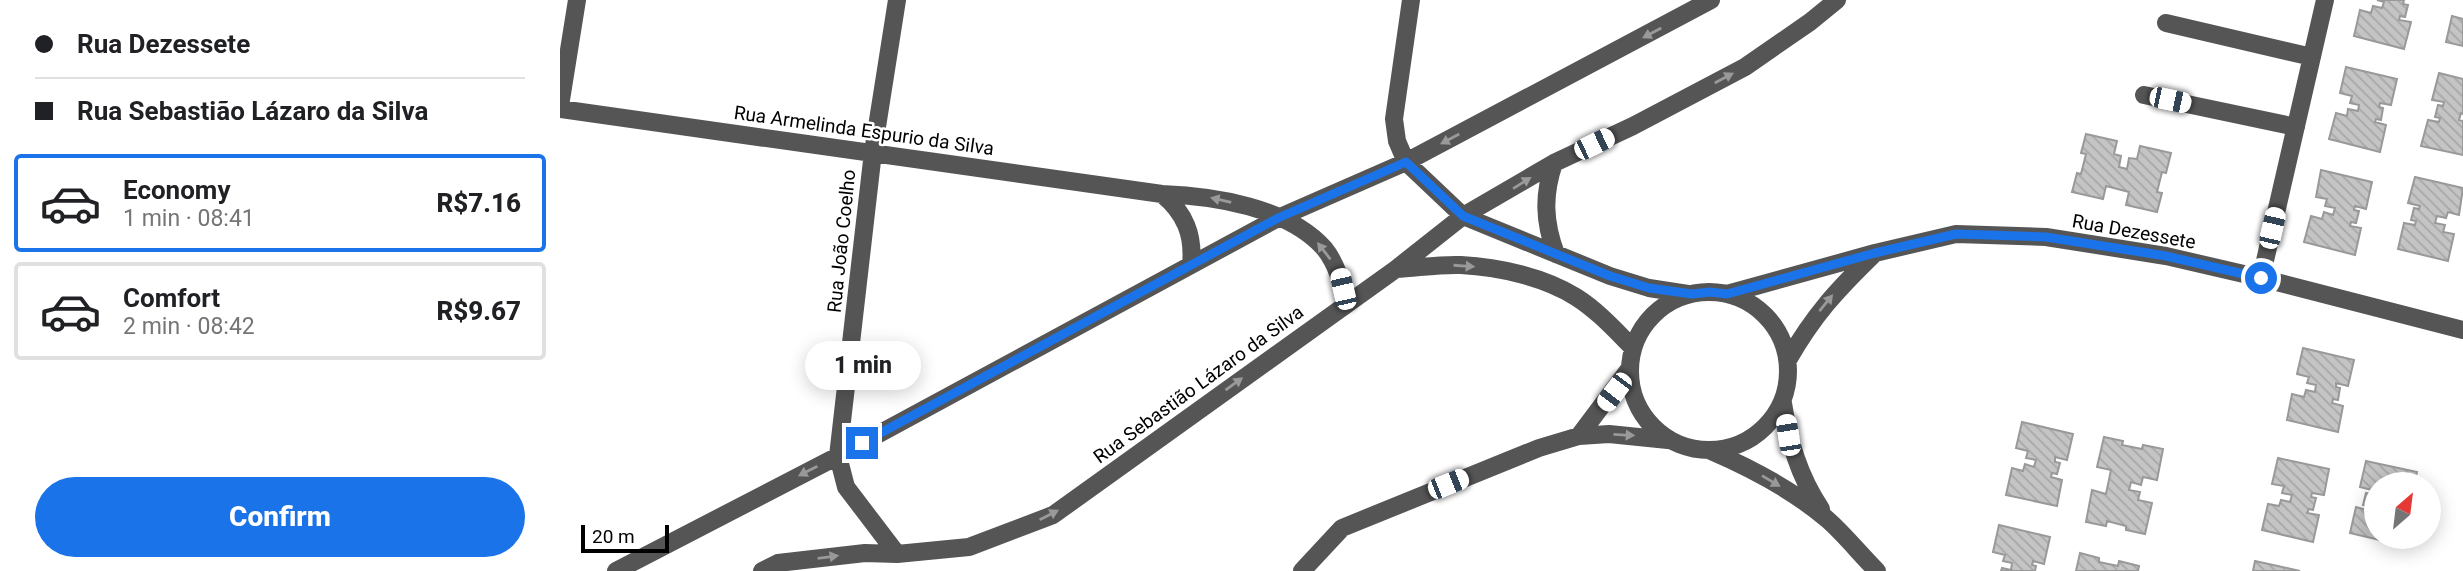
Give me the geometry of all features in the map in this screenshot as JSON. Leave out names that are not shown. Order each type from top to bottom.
[{"type":"street","points":[[560,107],[577,0]]},
{"type":"street","name":"Rua João Coelho","points":[[897,0],[873,152],[838,456],[846,486],[897,554]]},
{"type":"street","points":[[1411,0],[1394,119],[1397,141],[1406,162],[1463,216],[1610,276],[1649,288],[1692,294]]},
{"type":"street","points":[[616,571],[838,456],[1278,218],[1406,162],[1711,0]]},
{"type":"street","name":"Rua Sebastião Lázaro da Silva","points":[[762,571],[778,563],[865,553],[897,554],[969,547],[1053,515],[1396,269],[1463,216],[1554,163],[1663,111],[1745,67],[1837,0]]},
{"type":"street","points":[[2261,278],[2325,0]]},
{"type":"street","points":[[2166,23],[2312,57]]},
{"type":"street","points":[[2144,94],[2296,127]]},
{"type":"street","name":"Rua Armelinda Espurio da Silva","points":[[560,107],[1162,194],[1210,198],[1256,209],[1304,230],[1325,250],[1340,275],[1346,303]]},
{"type":"street","points":[[1554,163],[1545,209],[1556,254]]},
{"type":"street","points":[[1162,194],[1175,204],[1184,218],[1193,249],[1191,265]]},
{"type":"street","name":"Rua Dezessete","points":[[1727,294],[1875,253],[1956,234],[2046,237],[2166,256],[2463,330]]},
{"type":"street","points":[[1788,360],[1807,326],[1832,295],[1875,253]]},
{"type":"street","points":[[1396,269],[1460,265],[1508,271],[1574,296],[1592,309],[1633,348]]},
{"type":"street","points":[[1710,451],[1732,447],[1753,438],[1770,422],[1783,403],[1787,389],[1788,360],[1780,337],[1768,318],[1749,303],[1727,294],[1710,292],[1692,294],[1672,301],[1655,313],[1642,329],[1633,348],[1630,369],[1632,390],[1640,410],[1652,426],[1670,440],[1689,448],[1710,451],[1772,480],[1829,521]]},
{"type":"street","points":[[1579,436],[1630,369]]},
{"type":"street","points":[[1783,403],[1788,435],[1797,465],[1811,494],[1829,521],[1877,571]]},
{"type":"street","points":[[1302,571],[1342,528],[1539,448],[1579,436],[1619,435],[1670,440]]},
{"type":"building","points":[[2377,0],[2404,0],[2403,4],[2408,5],[2405,17],[2400,16],[2399,20],[2411,22],[2404,49],[2354,36],[2360,10],[2371,13],[2373,6],[2382,8],[2384,2]]},
{"type":"building","points":[[2452,16],[2463,19],[2463,46],[2446,42]]},
{"type":"building","points":[[2346,67],[2397,79],[2391,105],[2380,103],[2379,107],[2383,108],[2381,120],[2376,119],[2375,122],[2386,125],[2380,152],[2329,139],[2336,113],[2347,116],[2348,109],[2358,111],[2359,105],[2350,103],[2352,96],[2340,93]]},
{"type":"building","points":[[2439,73],[2463,79],[2463,114],[2461,113],[2459,120],[2463,121],[2463,155],[2421,146],[2428,120],[2439,122],[2440,118],[2435,117],[2438,105],[2443,106],[2444,102],[2432,100]]},
{"type":"building","points":[[2086,134],[2117,141],[2114,154],[2121,156],[2119,167],[2127,169],[2129,158],[2137,159],[2140,146],[2171,153],[2157,192],[2162,193],[2157,212],[2126,205],[2129,192],[2106,186],[2103,199],[2072,192],[2077,173],[2081,174],[2086,154],[2081,153]]},
{"type":"building","points":[[2321,170],[2372,182],[2366,209],[2355,206],[2354,210],[2359,211],[2356,223],[2351,222],[2350,226],[2361,228],[2355,255],[2304,242],[2311,216],[2322,219],[2324,212],[2333,215],[2335,208],[2325,206],[2327,199],[2316,197]]},
{"type":"building","points":[[2415,177],[2463,188],[2459,215],[2448,212],[2446,218],[2437,216],[2435,223],[2445,225],[2443,232],[2454,234],[2448,261],[2398,249],[2404,223],[2415,225],[2416,221],[2411,220],[2414,208],[2419,209],[2420,206],[2408,203]]},
{"type":"building","points":[[2303,348],[2354,360],[2348,386],[2336,383],[2336,387],[2340,388],[2338,400],[2333,399],[2332,403],[2343,406],[2338,432],[2287,420],[2292,394],[2304,397],[2306,390],[2315,392],[2316,385],[2307,383],[2309,377],[2297,374]]},
{"type":"building","points":[[2022,422],[2073,434],[2067,460],[2055,457],[2055,462],[2060,463],[2057,474],[2052,473],[2051,477],[2062,480],[2057,506],[2006,495],[2012,468],[2023,471],[2025,464],[2034,467],[2036,460],[2026,458],[2028,451],[2016,448]]},
{"type":"building","points":[[2104,437],[2123,441],[2122,445],[2163,449],[2157,480],[2143,477],[2141,485],[2131,482],[2129,490],[2140,492],[2138,500],[2152,503],[2145,534],[2126,530],[2126,526],[2107,521],[2106,526],[2086,522],[2092,490],[2106,494],[2111,470],[2097,467]]},
{"type":"building","points":[[2278,458],[2329,469],[2324,495],[2312,493],[2311,497],[2316,498],[2313,510],[2309,509],[2307,513],[2319,515],[2313,542],[2262,530],[2268,504],[2279,506],[2281,500],[2290,502],[2292,495],[2282,493],[2284,486],[2272,484]]},
{"type":"building","points":[[2366,461],[2417,472],[2364,472],[2364,488],[2360,487]]},
{"type":"building","points":[[2356,507],[2364,509],[2364,536],[2350,533]]},
{"type":"building","points":[[1999,525],[2050,537],[2044,564],[2033,561],[2035,571],[2001,571],[2002,568],[2011,570],[2012,563],[2003,561],[2005,555],[1993,552]]},
{"type":"building","points":[[2080,553],[2099,558],[2099,562],[2118,566],[2119,561],[2139,566],[2138,571],[2076,571]]},
{"type":"building","points":[[2255,561],[2300,571],[2253,571]]},
{"type":"route","points":[[862,443],[1278,218],[1406,162],[1463,216],[1610,276],[1649,288],[1692,294],[1727,294],[1875,253],[1956,234],[2046,237],[2166,256],[2261,278]]}]
